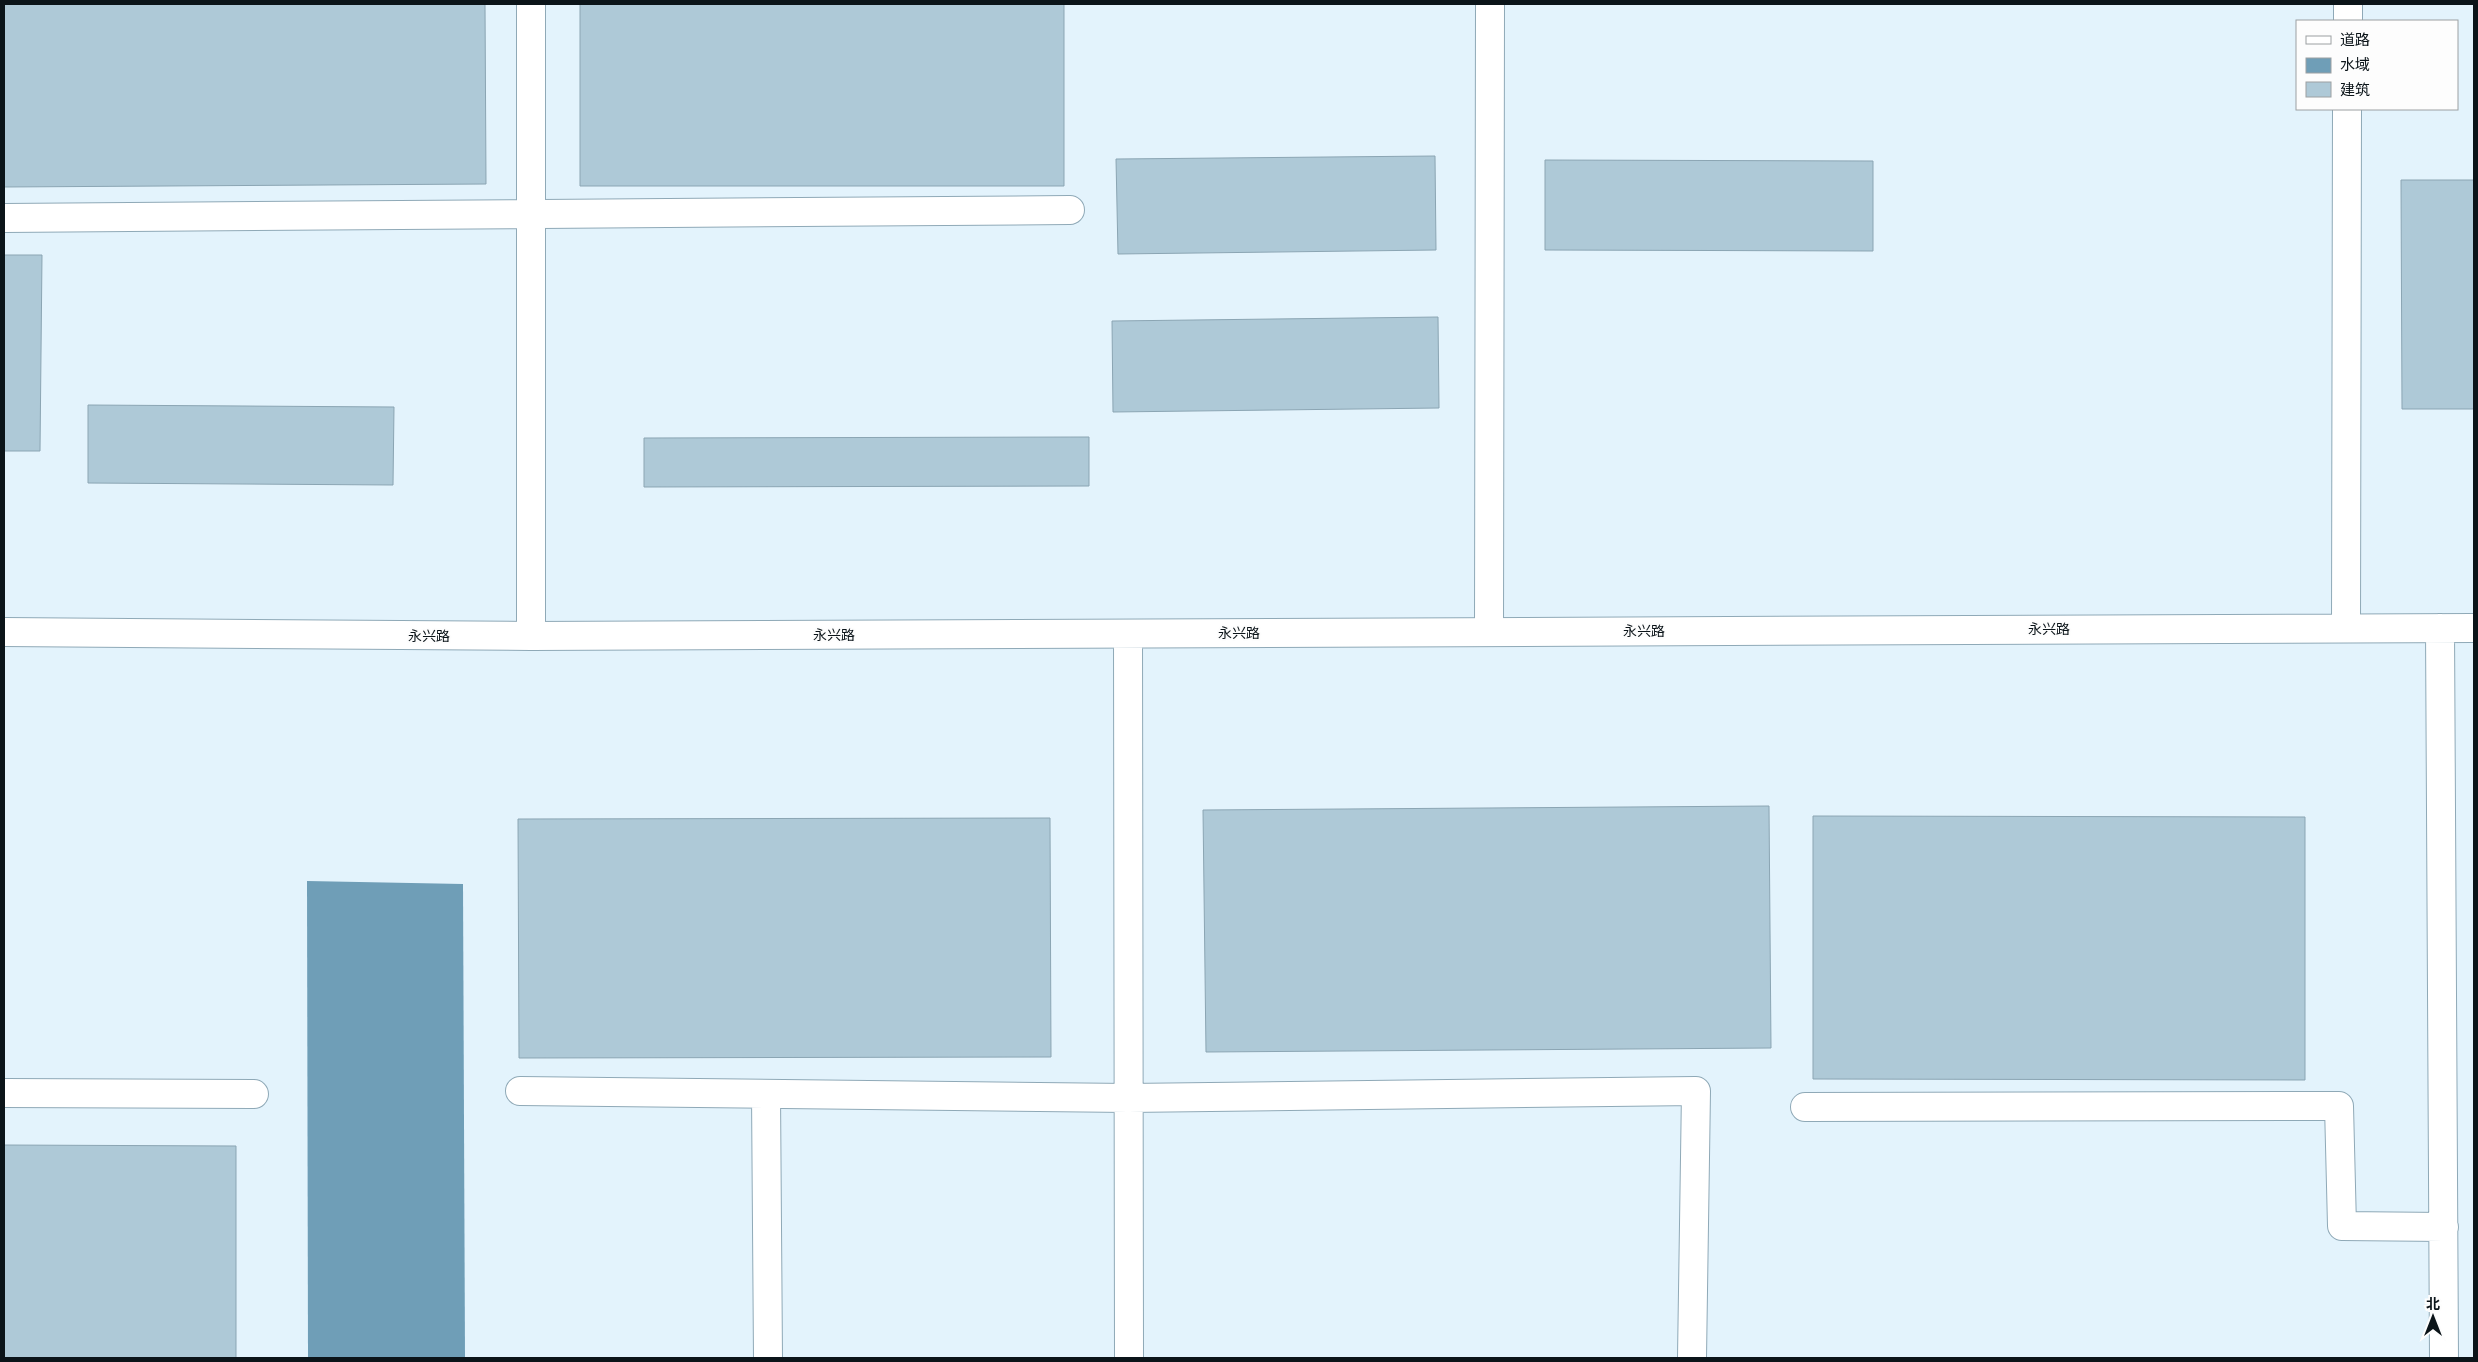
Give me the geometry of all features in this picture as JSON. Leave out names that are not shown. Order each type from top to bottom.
[{"type":"street","points":[[531,4],[531,636]]},
{"type":"street","points":[[1489,632],[1490,4]]},
{"type":"street","points":[[2348,4],[2348,20]]},
{"type":"street","points":[[2346,628],[2348,110]]},
{"type":"street","points":[[4,218],[1070,210]]},
{"type":"street","points":[[2440,628],[2444,1358]]},
{"type":"street","name":"永兴路","points":[[4,632],[531,636],[2474,628]]},
{"type":"street","points":[[1128,634],[1129,1358]]},
{"type":"street","points":[[520,1091],[1128,1098],[1696,1091],[1692,1358]]},
{"type":"street","points":[[4,1093],[254,1094]]},
{"type":"street","points":[[766,1094],[768,1358]]},
{"type":"street","points":[[1805,1107],[2340,1106],[2342,1226],[2444,1227]]},
{"type":"water","points":[[307,881],[463,884],[465,1358],[308,1358]]},
{"type":"building","points":[[4,4],[485,4],[486,184],[4,187]]},
{"type":"building","points":[[580,4],[1064,4],[1064,186],[580,186]]},
{"type":"building","points":[[1435,156],[1436,250],[1118,254],[1116,159]]},
{"type":"building","points":[[1545,160],[1873,161],[1873,251],[1545,250]]},
{"type":"building","points":[[2401,180],[2474,180],[2474,409],[2402,409]]},
{"type":"building","points":[[4,255],[42,255],[40,451],[4,451]]},
{"type":"building","points":[[1438,317],[1439,408],[1113,412],[1112,321]]},
{"type":"building","points":[[88,405],[394,407],[393,485],[88,483]]},
{"type":"building","points":[[1089,437],[1089,486],[644,487],[644,438]]},
{"type":"building","points":[[1769,806],[1771,1048],[1206,1052],[1203,810]]},
{"type":"building","points":[[1813,816],[2305,817],[2305,1080],[1813,1079]]},
{"type":"building","points":[[1050,818],[1051,1057],[519,1058],[518,819]]},
{"type":"building","points":[[4,1145],[236,1146],[236,1358],[4,1358]]}]
